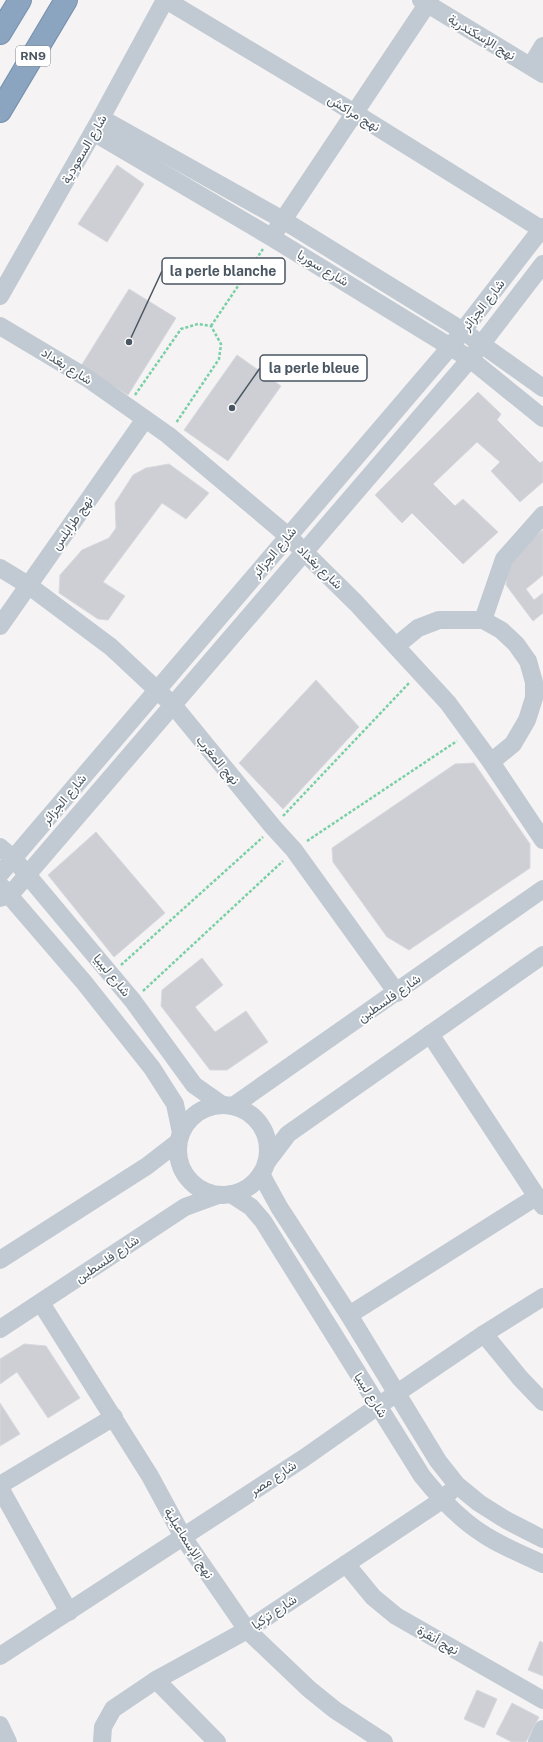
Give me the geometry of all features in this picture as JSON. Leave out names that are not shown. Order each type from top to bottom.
[{"type":"highway","points":[[0,33],[20,0]]},
{"type":"highway","name":"RN9","points":[[0,111],[66,0]]},
{"type":"street","name":"نهج مراكش","points":[[165,0],[353,112],[542,228]]},
{"type":"street","name":"شارع السعودية","points":[[0,296],[97,125],[165,0]]},
{"type":"street","points":[[271,237],[426,1]]},
{"type":"street","name":"نهج الإسكندرية","points":[[426,1],[537,70]]},
{"type":"street","points":[[537,70],[543,46]]},
{"type":"street","name":"شارع سوريا","points":[[97,125],[283,220],[463,331],[543,388]]},
{"type":"street","name":"شارع سوريا","points":[[97,125],[271,237],[470,359],[543,418]]},
{"type":"street","name":"شارع الجزائر","points":[[0,874],[463,331],[542,228]]},
{"type":"street","name":"شارع الجزائر","points":[[3,893],[27,875],[173,705],[470,359],[543,264]]},
{"type":"street","name":"شارع بغداد","points":[[0,326],[87,378],[126,407],[168,435],[288,536],[356,603],[448,703],[491,762],[543,840]]},
{"type":"street","name":"نهج طرابلس","points":[[0,626],[145,419]]},
{"type":"street","points":[[483,620],[504,558],[543,515]]},
{"type":"street","name":"نهج المغرب","points":[[0,568],[28,585],[111,647],[173,705],[273,827],[294,850],[397,993]]},
{"type":"street","points":[[396,646],[418,628],[439,620],[483,620],[501,630],[516,644],[528,661],[534,682],[534,698],[527,720],[513,744],[491,762]]},
{"type":"street","name":"شارع ليبيا","points":[[0,847],[14,859],[133,1001],[194,1085],[227,1105]]},
{"type":"street","name":"شارع فلسطين","points":[[227,1105],[397,993],[543,889]]},
{"type":"street","name":"شارع ليبيا","points":[[3,893],[83,981],[152,1068],[175,1104],[180,1138]]},
{"type":"street","points":[[264,1169],[268,1149],[266,1134],[258,1121],[247,1111],[227,1105],[208,1107],[197,1113],[187,1122],[180,1138],[178,1154],[186,1177],[195,1186],[206,1192],[225,1194],[242,1191],[253,1184],[264,1169],[288,1134],[543,955]]},
{"type":"street","points":[[349,1315],[540,1201],[430,1034]]},
{"type":"street","points":[[1,1257],[147,1166],[180,1138]]},
{"type":"street","name":"شارع ليبيا","points":[[264,1169],[279,1207],[349,1315],[438,1462],[457,1485],[484,1506],[506,1520],[543,1539]]},
{"type":"street","name":"شارع ليبيا","points":[[225,1194],[251,1207],[263,1221],[422,1476],[442,1500],[463,1519],[492,1540],[543,1564]]},
{"type":"street","name":"شارع فلسطين","points":[[0,1330],[185,1207],[225,1194]]},
{"type":"street","name":"شارع مصر","points":[[0,1656],[304,1458],[484,1334],[543,1297]]},
{"type":"street","name":"نهج الإسماعيلية","points":[[41,1303],[150,1476],[183,1536],[247,1630],[308,1689],[335,1710],[384,1742]]},
{"type":"street","points":[[484,1334],[520,1378],[543,1402]]},
{"type":"street","points":[[69,1612],[0,1487],[114,1417]]},
{"type":"street","name":"شارع تركيا","points":[[102,1742],[103,1727],[113,1709],[156,1680],[247,1630],[442,1500],[457,1485]]},
{"type":"street","name":"نهج أنقرة","points":[[346,1564],[373,1597],[396,1616],[543,1700]]},
{"type":"street","points":[[156,1680],[216,1742]]},
{"type":"street","points":[[0,1725],[8,1742]]},
{"type":"street","points":[[537,1742],[543,1730]]},
{"type":"path","points":[[211,326],[271,237]]},
{"type":"path","points":[[126,407],[181,329],[198,324],[211,326]]},
{"type":"path","points":[[168,435],[219,360],[221,344],[211,326]]},
{"type":"building","points":[[117,165],[144,184],[107,242],[78,224]]},
{"type":"building","points":[[129,289],[176,318],[128,395],[81,366]]},
{"type":"building","points":[[237,355],[281,386],[228,461],[184,430]]},
{"type":"building","points":[[478,392],[501,414],[497,420],[540,463],[543,461],[543,482],[520,502],[491,471],[500,462],[477,442],[433,484],[455,506],[463,499],[498,532],[463,564],[412,513],[402,523],[375,495]]},
{"type":"building","points":[[169,464],[209,493],[186,519],[162,503],[103,582],[125,596],[108,620],[98,619],[59,593],[60,575],[82,550],[109,538],[116,528],[115,503],[133,475],[146,468]]},
{"type":"building","points":[[543,530],[543,575],[526,589],[534,600],[543,593],[543,613],[533,621],[506,585],[508,560]]},
{"type":"building","points":[[316,680],[359,727],[283,809],[239,763]]},
{"type":"building","points":[[474,763],[530,844],[530,868],[409,950],[387,937],[333,862],[332,848],[455,764]]},
{"type":"building","points":[[96,832],[165,913],[114,957],[48,875]]},
{"type":"building","points":[[202,958],[223,985],[195,1007],[215,1032],[246,1011],[268,1042],[227,1070],[210,1070],[161,1006],[162,990]]},
{"type":"building","points":[[24,1344],[46,1346],[80,1398],[48,1418],[17,1372],[0,1384],[0,1359]]},
{"type":"building","points":[[0,1403],[20,1434],[0,1446]]},
{"type":"building","points":[[540,1641],[543,1643],[543,1676],[528,1670]]},
{"type":"building","points":[[477,1690],[497,1699],[484,1728],[464,1719]]},
{"type":"building","points":[[512,1703],[539,1717],[526,1742],[512,1742],[496,1734]]},
{"type":"place","name":"la perle blanche","points":[[129,342]]},
{"type":"place","name":"la perle bleue","points":[[232,408]]}]
